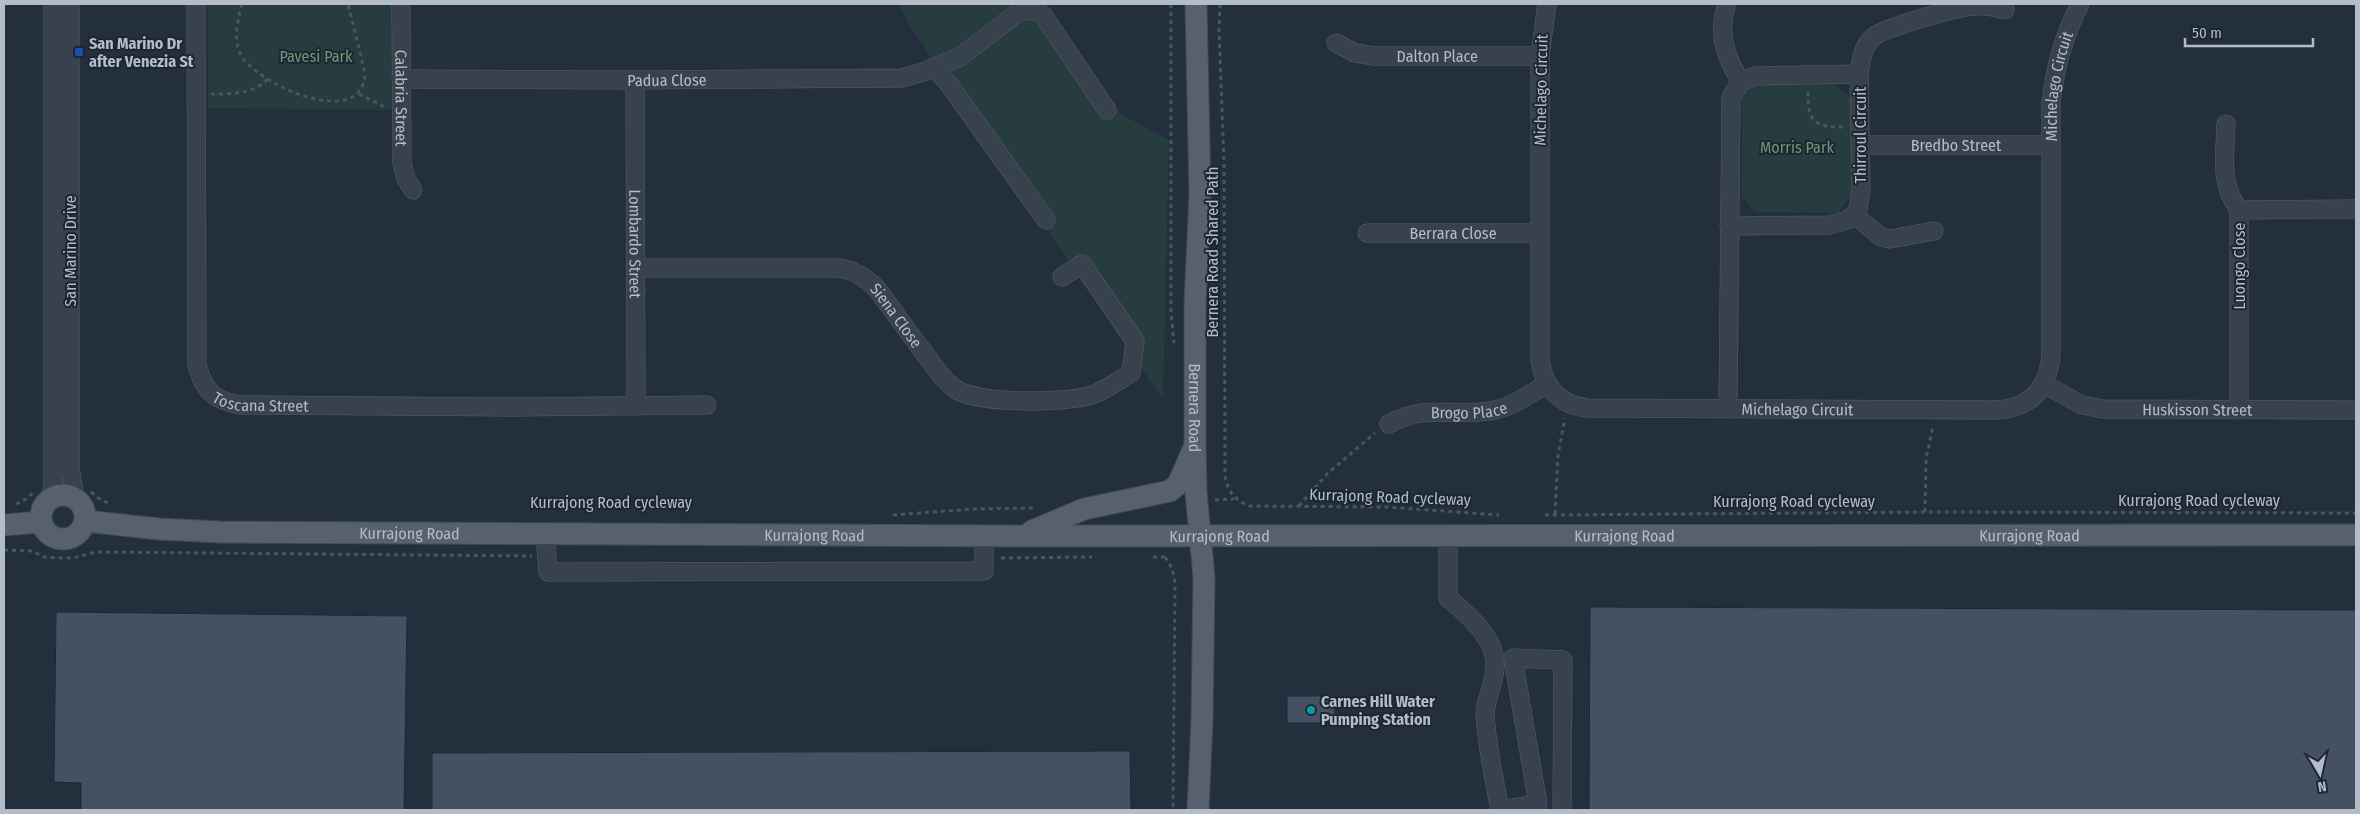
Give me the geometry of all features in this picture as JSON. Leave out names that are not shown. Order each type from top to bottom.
[{"type":"main road","name":"Bernera Road","points":[[1196,4],[1200,194],[1195,304],[1195,446],[1196,492],[1204,577],[1198,810]]},
{"type":"main road","points":[[1021,536],[1084,510],[1170,491],[1178,484],[1195,446]]},
{"type":"main road","points":[[44,492],[63,494],[81,492],[84,521],[75,536],[63,539],[47,533],[41,522],[44,492]]},
{"type":"main road","name":"Kurrajong Road","points":[[84,521],[193,532],[1021,536],[2356,535]]},
{"type":"main road","points":[[4,525],[41,522]]},
{"type":"street","name":"San Marino Drive","points":[[44,492],[53,484],[53,4]]},
{"type":"street","name":"San Marino Drive","points":[[70,4],[70,467],[81,492]]},
{"type":"street","name":"Toscana Street","points":[[196,4],[197,365],[204,386],[217,399],[240,405],[707,405]]},
{"type":"street","name":"Calabria Street","points":[[401,4],[402,163],[406,179],[413,190]]},
{"type":"street","name":"Michelago Circuit","points":[[1547,4],[1540,56],[1540,360],[1543,377],[1557,397],[1568,404],[1587,408],[1934,410],[2015,408],[2032,398],[2044,384],[2049,369],[2051,351],[2051,102],[2056,66],[2064,38],[2080,4]]},
{"type":"street","points":[[1727,4],[1721,32],[1731,64],[1741,82],[1731,97],[1730,107],[1728,409]]},
{"type":"street","points":[[1859,74],[1864,50],[1873,36],[1881,32],[1973,6],[1985,5],[2005,10]]},
{"type":"street","name":"Padua Close","points":[[401,79],[891,79],[912,76],[960,57],[1020,11],[1037,11],[1043,15],[1107,110]]},
{"type":"street","name":"Dalton Place","points":[[1336,43],[1355,53],[1374,56],[1540,56]]},
{"type":"street","points":[[932,67],[948,84],[1046,220]]},
{"type":"street","name":"Thirroul Circuit","points":[[1741,82],[1755,76],[1859,74],[1861,126],[1860,200],[1854,215]]},
{"type":"street","name":"Lombardo Street","points":[[635,80],[636,406]]},
{"type":"street","points":[[2226,124],[2226,182],[2228,192],[2239,210]]},
{"type":"street","name":"Bredbo Street","points":[[1861,145],[2050,145]]},
{"type":"street","name":"Luongo Close","points":[[2240,410],[2239,210],[2356,209]]},
{"type":"street","points":[[1729,226],[1830,225],[1847,220],[1854,215],[1880,237],[1890,239],[1934,231]]},
{"type":"street","name":"Berrara Close","points":[[1367,233],[1540,233]]},
{"type":"street","name":"Siena Close","points":[[637,268],[838,268],[849,270],[869,280],[878,289],[948,383],[955,389],[976,398],[1061,400],[1081,398],[1107,388],[1131,373],[1134,342],[1082,264],[1062,277]]},
{"type":"street","name":"Brogo Place","points":[[1389,424],[1401,417],[1424,412],[1495,410],[1510,405],[1547,384]]},
{"type":"street","name":"Huskisson Street","points":[[2044,384],[2075,402],[2097,408],[2356,410]]},
{"type":"street","points":[[546,534],[548,572],[984,571],[984,535]]},
{"type":"street","points":[[1448,535],[1448,598],[1475,622],[1490,646],[1495,665],[1485,712],[1487,739],[1500,810],[1538,804],[1513,658],[1563,660],[1562,810]]},
{"type":"path","points":[[242,4],[237,24],[239,52],[251,68],[268,79],[324,101],[339,102],[359,94],[365,84],[365,73],[348,4]]},
{"type":"path","points":[[1171,4],[1171,313],[1175,344]]},
{"type":"path","name":"Bernera Road Shared Path","points":[[1220,4],[1219,30],[1224,161],[1225,476],[1227,487],[1234,499]]},
{"type":"path","points":[[1808,74],[1808,109],[1810,116],[1815,121],[1820,125],[1861,126]]},
{"type":"path","points":[[196,93],[243,92],[262,86],[268,79]]},
{"type":"path","points":[[359,94],[386,108],[402,111]]},
{"type":"path","points":[[1556,514],[1558,455],[1568,404]]},
{"type":"path","points":[[1925,512],[1926,459],[1932,439],[1934,410]]},
{"type":"path","points":[[1298,506],[1327,474],[1366,439],[1389,424]]},
{"type":"path","points":[[11,505],[28,498],[35,491],[44,492]]},
{"type":"path","points":[[81,492],[114,505]]},
{"type":"path","name":"Kurrajong Road cycleway","points":[[1234,499],[1249,506],[1387,507],[1506,516]]},
{"type":"path","points":[[887,515],[1036,508]]},
{"type":"path","name":"Kurrajong Road cycleway","points":[[1542,516],[1556,514],[1925,512],[2356,513]]},
{"type":"path","points":[[1165,557],[1172,568],[1175,583],[1173,810]]},
{"type":"green space","name":"Pavesi Park","points":[[208,4],[392,4],[392,110],[208,108]]},
{"type":"green space","points":[[901,4],[1035,4],[1121,114],[1169,140],[1163,400],[910,26],[901,9]]},
{"type":"green space","name":"Morris Park","points":[[1755,83],[1833,83],[1851,98],[1851,195],[1838,213],[1755,212],[1742,197],[1742,97]]},
{"type":"building","points":[[1590,607],[2356,610],[2356,810],[1589,810]]},
{"type":"building","points":[[56,612],[407,616],[404,810],[81,810],[81,783],[54,782]]},
{"type":"building","name":"Carnes Hill Water Pumping Station","points":[[1287,696],[1335,696],[1335,723],[1287,723]]},
{"type":"building","points":[[1130,751],[1131,810],[432,810],[432,753]]},
{"type":"place","name":"San Marino Dr after Venezia St","points":[[79,52]]},
{"type":"place","name":"Carnes Hill Water Pumping Station","points":[[1311,710]]}]
